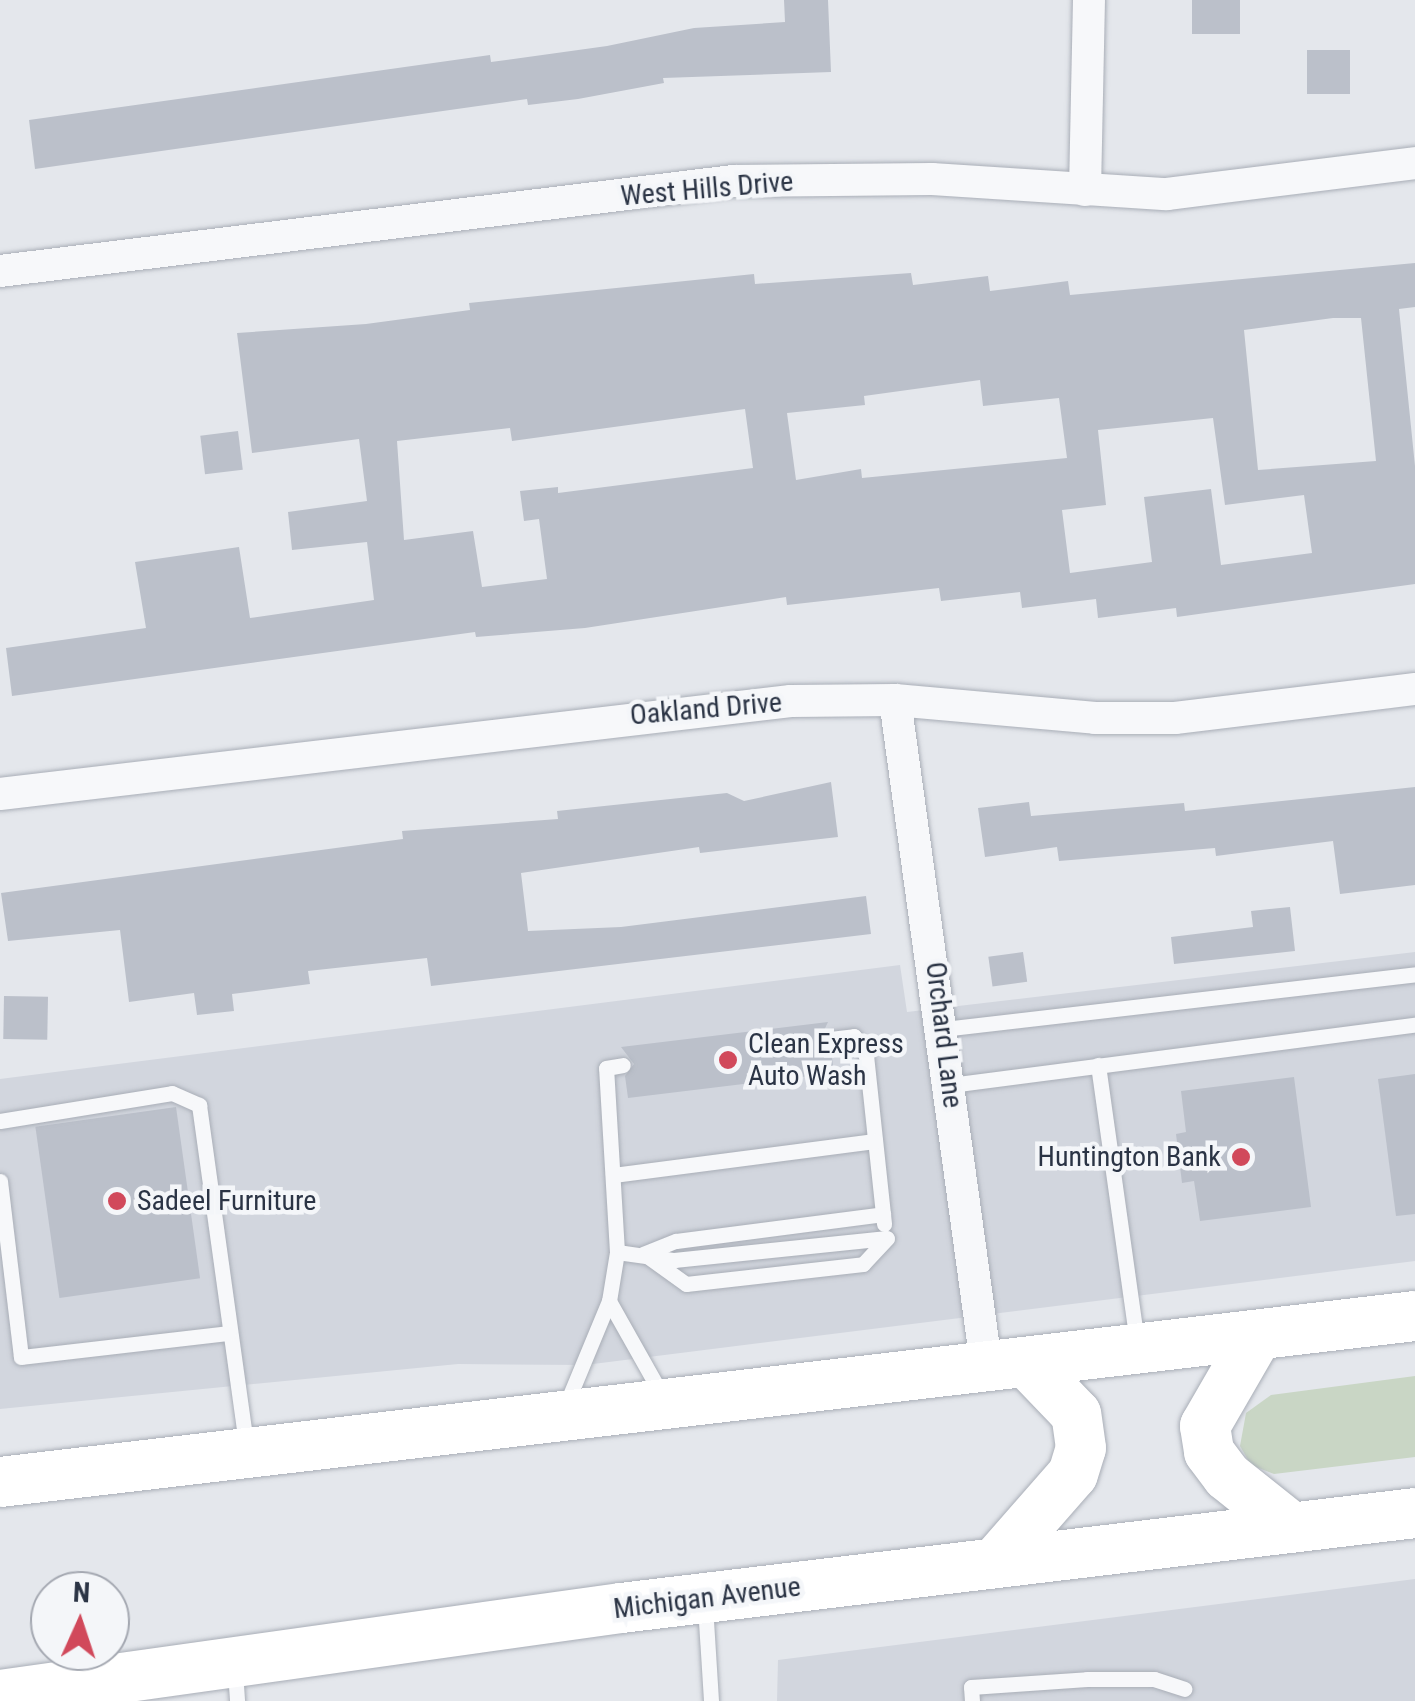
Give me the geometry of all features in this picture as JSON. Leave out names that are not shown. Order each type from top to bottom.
[{"type":"main road","points":[[0,1482],[1008,1367],[1415,1316]]},
{"type":"main road","points":[[1257,1336],[1205,1426],[1209,1452],[1227,1476],[1292,1527]]},
{"type":"main road","points":[[995,1563],[1073,1474],[1082,1448],[1076,1414],[1008,1367]]},
{"type":"main road","name":"Michigan Avenue","points":[[0,1695],[236,1682],[705,1598],[1415,1513]]},
{"type":"street","points":[[1085,190],[1089,0]]},
{"type":"street","name":"West Hills Drive","points":[[0,271],[734,182],[932,178],[1167,194],[1415,163]]},
{"type":"street","name":"Oakland Drive","points":[[0,794],[647,714],[895,700],[1095,718],[1175,718],[1415,689]]},
{"type":"street","name":"Orchard Lane","points":[[895,700],[950,1085],[1008,1367]]},
{"type":"lane","points":[[943,1029],[1415,974]]},
{"type":"lane","points":[[950,1085],[1415,1025]]},
{"type":"lane","points":[[830,1039],[854,1036],[866,1055],[887,1238]]},
{"type":"lane","points":[[1098,1065],[1138,1350]]},
{"type":"lane","points":[[558,1419],[609,1301],[617,1252],[606,1068],[623,1066]]},
{"type":"lane","points":[[0,1121],[172,1092],[199,1106],[248,1454]]},
{"type":"lane","points":[[613,1175],[875,1142]]},
{"type":"lane","points":[[0,1181],[21,1357],[229,1333]]},
{"type":"lane","points":[[644,1254],[676,1241],[883,1214]]},
{"type":"lane","points":[[617,1252],[674,1260],[887,1238]]},
{"type":"lane","points":[[644,1254],[686,1284],[863,1264],[887,1238]]},
{"type":"lane","points":[[609,1301],[669,1406]]},
{"type":"lane","points":[[705,1598],[711,1701]]},
{"type":"lane","points":[[972,1701],[972,1688],[1037,1688],[1154,1679],[1184,1689]]},
{"type":"shaded area","points":[[1415,952],[1415,1261],[585,1365],[458,1364],[0,1409],[0,1079],[900,965],[907,1012]]},
{"type":"shaded area","points":[[1415,1579],[1415,1701],[777,1701],[778,1660]]},
{"type":"green space","points":[[1415,1376],[1415,1457],[1274,1474],[1251,1465],[1240,1446],[1246,1413],[1271,1395]]},
{"type":"building","points":[[784,0],[828,0],[831,72],[663,78],[664,83],[578,99],[528,105],[527,99],[35,169],[29,120],[490,55],[491,62],[607,46],[694,28],[785,22]]},
{"type":"building","points":[[1192,0],[1240,0],[1240,34],[1192,34]]},
{"type":"building","points":[[1307,50],[1350,50],[1350,94],[1307,94]]},
{"type":"building","points":[[1415,263],[1415,307],[1399,309],[1415,466],[1415,584],[1177,617],[1176,608],[1098,618],[1096,599],[1022,608],[1020,592],[941,601],[939,588],[787,605],[786,597],[585,628],[476,637],[475,632],[12,696],[6,648],[146,628],[135,562],[239,547],[250,618],[374,600],[367,542],[292,550],[288,512],[367,501],[359,439],[252,453],[237,333],[366,324],[470,310],[469,303],[754,274],[755,284],[911,273],[913,285],[988,276],[990,291],[1068,281],[1070,295]],"holes":[[[1361,318],[1376,461],[1258,470],[1244,330]],[[980,380],[983,406],[1059,398],[1067,458],[862,478],[861,469],[796,480],[787,413],[865,405],[864,396]],[[745,409],[753,468],[558,493],[558,487],[520,491],[524,521],[539,519],[547,579],[482,587],[473,531],[404,540],[397,441],[510,428],[512,441]],[[1213,418],[1225,505],[1304,495],[1312,553],[1221,565],[1211,489],[1144,497],[1152,562],[1070,573],[1062,510],[1106,505],[1098,430]]]},
{"type":"building","points":[[238,431],[243,470],[205,474],[200,436]]},
{"type":"building","points":[[831,782],[838,837],[700,853],[699,847],[521,873],[528,931],[621,927],[866,896],[871,934],[431,986],[427,958],[308,971],[310,984],[232,994],[234,1011],[197,1015],[194,993],[129,1002],[120,930],[8,941],[1,893],[403,839],[402,831],[558,819],[557,811],[727,793],[744,801]]},
{"type":"building","points":[[1415,787],[1415,885],[1340,894],[1333,841],[1216,856],[1215,848],[1059,861],[1057,847],[985,857],[978,808],[1029,802],[1031,816],[1184,803],[1185,811]]},
{"type":"building","points":[[1290,907],[1295,951],[1174,964],[1171,937],[1253,927],[1251,911]]},
{"type":"building","points":[[1023,952],[1027,982],[993,987],[988,957]]},
{"type":"building","points":[[4,996],[48,997],[47,1040],[3,1039]]},
{"type":"building","name":"Clean Express Auto Wash","points":[[828,1022],[819,1041],[831,1050],[834,1073],[628,1098],[625,1076],[634,1064],[621,1047]]},
{"type":"building","points":[[1415,1074],[1415,1214],[1396,1216],[1378,1079]]},
{"type":"building","name":"Huntington Bank","points":[[1294,1077],[1311,1207],[1200,1221],[1194,1181],[1182,1183],[1176,1134],[1186,1132],[1181,1091]]},
{"type":"building","name":"Sadeel Furniture","points":[[176,1107],[200,1278],[59,1298],[35,1127]]},
{"type":"place","name":"Clean Express Auto Wash","points":[[728,1060]]},
{"type":"place","name":"Huntington Bank","points":[[1241,1157]]},
{"type":"place","name":"Sadeel Furniture","points":[[117,1201]]}]
